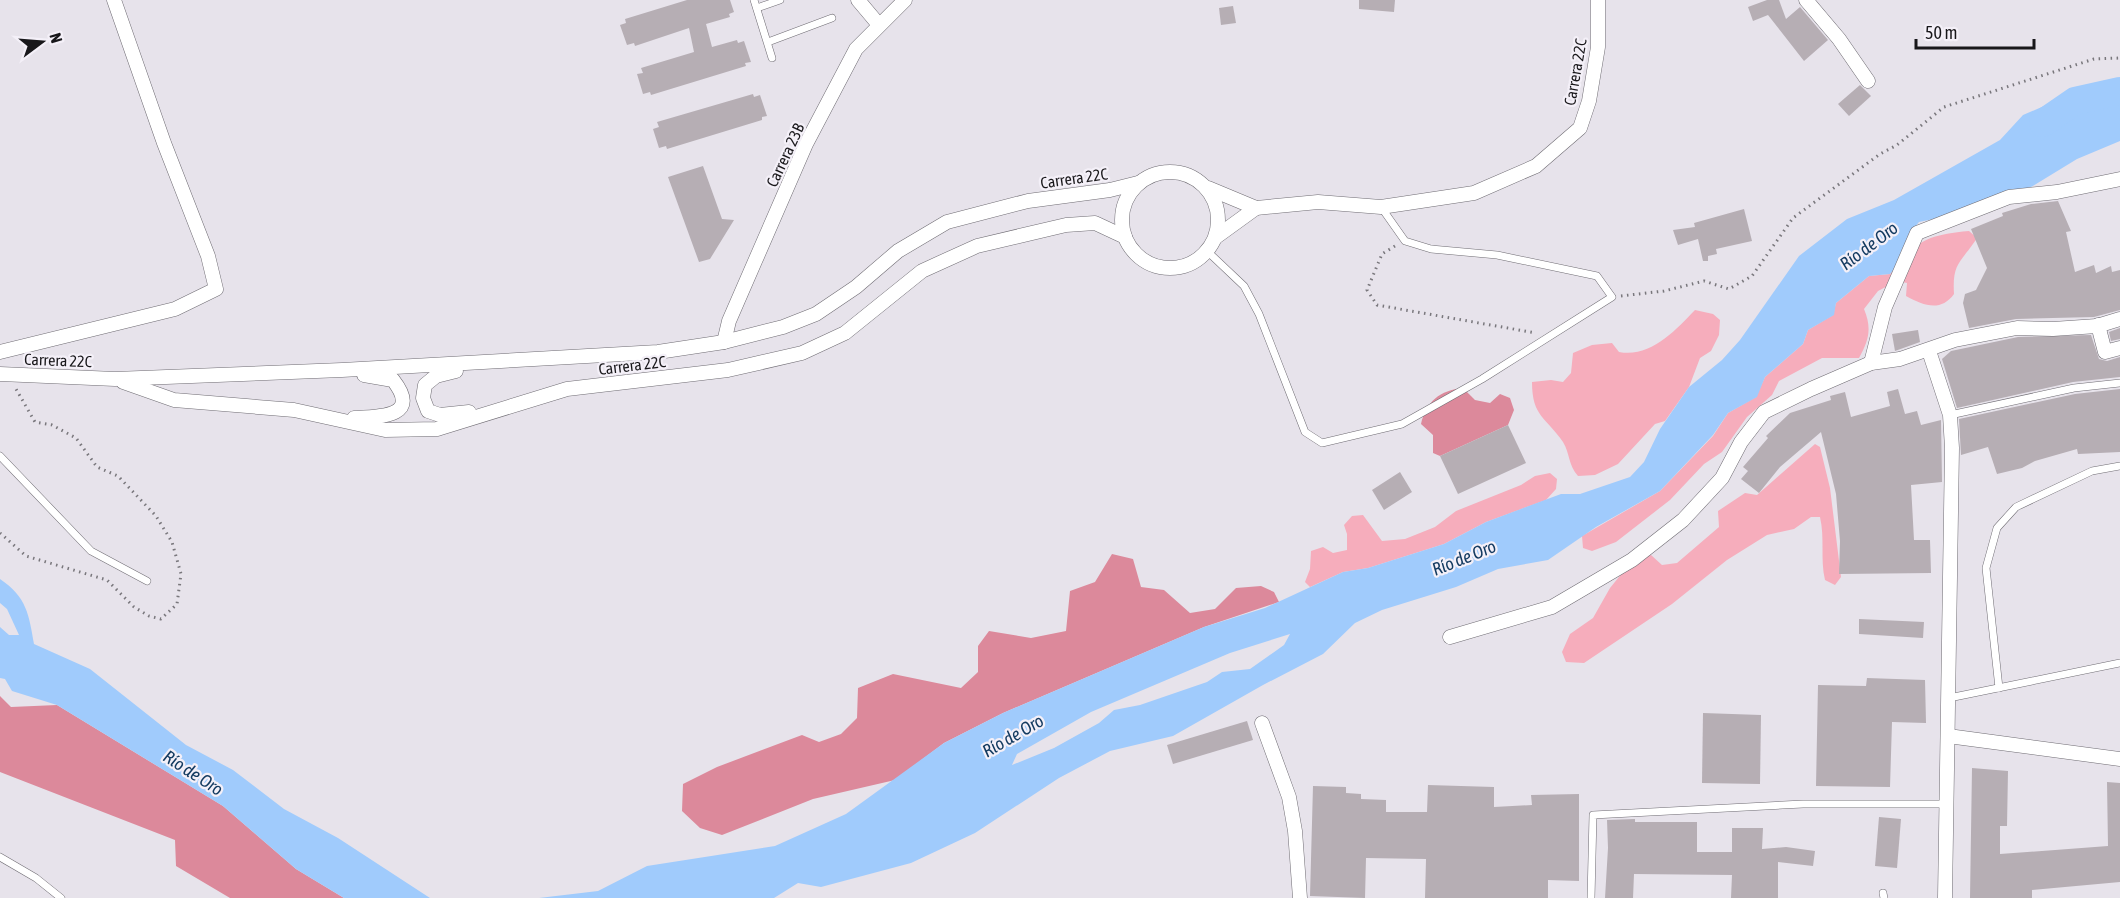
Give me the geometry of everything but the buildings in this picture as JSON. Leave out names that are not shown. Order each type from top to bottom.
[{"type":"street","points":[[0,352],[175,309],[216,290],[208,256],[164,143],[114,0]]},
{"type":"street","points":[[858,0],[879,25]]},
{"type":"street","name":"Carrera 23B","points":[[724,342],[729,321],[806,144],[856,49],[905,0]]},
{"type":"street","name":"Carrera 22C","points":[[1208,188],[1256,208],[1318,202],[1381,207],[1474,193],[1536,166],[1580,128],[1589,101],[1598,47],[1598,0]]},
{"type":"street","points":[[1806,0],[1839,39],[1868,81]]},
{"type":"street","points":[[1216,237],[1218,214],[1208,188],[1192,177],[1170,171],[1158,172],[1138,183],[1125,203],[1122,214],[1125,237],[1138,256],[1159,267],[1182,267],[1193,263],[1207,251],[1216,237],[1256,208]]},
{"type":"street","points":[[1871,363],[1885,307],[1917,233],[2009,197],[2057,192],[2120,179]]},
{"type":"street","name":"Carrera 22C","points":[[4,374],[115,379],[488,364],[657,352],[724,342],[783,327],[816,314],[856,287],[898,251],[946,222],[1028,201],[1110,190],[1138,183]]},
{"type":"street","name":"Carrera 22C","points":[[115,379],[174,400],[294,410],[385,430],[437,429],[567,389],[728,370],[802,353],[845,333],[922,271],[976,246],[1066,225],[1095,224],[1125,237]]},
{"type":"street","points":[[1450,637],[1552,607],[1612,574],[1683,520],[1722,478],[1741,442],[1764,412],[1871,363],[1900,359],[1929,351],[1955,340],[2017,328],[2053,329],[2098,325],[2120,320]]},
{"type":"street","points":[[2098,325],[2105,352],[2120,348]]},
{"type":"street","points":[[1929,351],[1950,415],[1949,698],[1945,898]]},
{"type":"street","points":[[488,364],[436,376],[425,385],[423,398],[429,411],[440,415],[499,409]]},
{"type":"street","points":[[334,418],[391,416],[400,410],[403,400],[401,390],[393,380],[342,370]]},
{"type":"street","points":[[1262,723],[1289,797],[1295,831],[1300,898]]},
{"type":"street","points":[[1948,736],[2120,759]]},
{"type":"lane","points":[[754,0],[772,58]]},
{"type":"lane","points":[[757,8],[780,0]]},
{"type":"lane","points":[[768,42],[832,18]]},
{"type":"lane","points":[[1207,251],[1244,286],[1259,314],[1305,432],[1322,443],[1402,424],[1552,336],[1612,297],[1597,276],[1497,255],[1431,249],[1405,241],[1381,207]]},
{"type":"lane","points":[[1950,415],[2074,388],[2120,383]]},
{"type":"lane","points":[[0,456],[91,551],[147,581]]},
{"type":"lane","points":[[1999,688],[1986,568],[1997,528],[2016,507],[2092,471],[2120,466]]},
{"type":"lane","points":[[1949,698],[2120,663]]},
{"type":"lane","points":[[1591,898],[1593,815],[1803,804],[1947,804]]},
{"type":"lane","points":[[0,857],[36,878],[61,898]]},
{"type":"path","points":[[1612,297],[1664,291],[1704,281],[1729,289],[1752,276],[1793,218],[1880,154],[1897,145],[1944,107],[2094,59],[2120,58]]},
{"type":"path","points":[[1405,241],[1382,254],[1367,290],[1377,305],[1427,316],[1552,336]]},
{"type":"path","points":[[0,533],[26,556],[107,580],[134,608],[149,616],[161,619],[177,604],[181,574],[172,542],[156,516],[118,476],[97,466],[76,438],[52,426],[35,422],[4,374]]},
{"type":"shaded area","points":[[1969,231],[1977,238],[1956,269],[1954,294],[1949,300],[1938,305],[1926,305],[1906,296],[1907,283],[1897,281],[1878,291],[1864,309],[1868,322],[1868,334],[1859,358],[1822,358],[1779,381],[1772,395],[1747,417],[1722,452],[1704,464],[1670,500],[1616,542],[1592,551],[1583,548],[1582,536],[1660,491],[1713,436],[1728,413],[1756,397],[1765,377],[1803,344],[1808,330],[1833,315],[1836,303],[1869,276],[1890,274],[1907,254],[1923,242],[1942,235]]},
{"type":"shaded area","points":[[1695,310],[1713,314],[1720,320],[1719,335],[1711,351],[1700,358],[1689,387],[1665,421],[1655,424],[1618,464],[1595,475],[1578,476],[1572,468],[1563,442],[1537,410],[1532,382],[1551,380],[1563,382],[1571,373],[1573,353],[1592,345],[1612,343],[1619,352],[1630,353],[1651,347],[1670,334]]},
{"type":"shaded area","points":[[1463,388],[1475,400],[1490,403],[1500,394],[1510,398],[1514,410],[1508,425],[1440,456],[1433,453],[1433,435],[1421,424],[1423,416],[1435,398],[1447,391]]},
{"type":"shaded area","points":[[1815,444],[1820,447],[1830,488],[1841,577],[1835,585],[1825,580],[1820,517],[1811,517],[1794,529],[1767,535],[1727,560],[1672,604],[1584,663],[1566,662],[1562,652],[1570,634],[1593,618],[1610,588],[1632,561],[1651,555],[1662,565],[1677,563],[1719,527],[1718,511],[1745,493],[1757,495]]},
{"type":"shaded area","points":[[1550,473],[1557,479],[1556,489],[1546,500],[1486,522],[1444,544],[1368,568],[1343,572],[1310,587],[1305,582],[1310,569],[1311,551],[1323,547],[1333,553],[1347,550],[1347,534],[1344,525],[1352,516],[1363,515],[1382,541],[1405,539],[1435,527],[1456,511],[1521,485],[1535,476]]},
{"type":"shaded area","points":[[1112,554],[1133,559],[1141,587],[1164,590],[1190,613],[1215,609],[1236,588],[1261,586],[1274,592],[1279,602],[1204,627],[1003,713],[944,743],[895,780],[813,799],[722,835],[700,828],[682,811],[683,784],[717,767],[802,735],[819,742],[841,734],[857,718],[858,688],[893,674],[961,688],[978,672],[978,646],[989,631],[1031,638],[1066,631],[1070,591],[1095,582]]},
{"type":"shaded area","points":[[0,696],[11,707],[57,705],[223,806],[296,869],[344,898],[230,898],[176,866],[175,840],[0,772]]},
{"type":"water","points":[[2120,91],[2120,141],[2077,159],[2031,187],[1996,197],[1948,216],[1919,222],[1911,232],[1903,260],[1890,274],[1869,276],[1836,303],[1834,315],[1808,330],[1803,344],[1765,377],[1757,397],[1728,413],[1713,435],[1660,491],[1596,527],[1548,560],[1498,569],[1456,587],[1382,610],[1355,623],[1323,654],[1173,736],[1110,751],[1059,778],[975,833],[911,863],[821,887],[798,883],[774,898],[539,898],[598,891],[647,866],[775,846],[846,814],[944,743],[1003,713],[1204,627],[1265,608],[1343,572],[1368,568],[1444,544],[1486,522],[1561,494],[1580,494],[1630,477],[1644,462],[1660,429],[1689,387],[1722,360],[1740,340],[1799,256],[1847,219],[1894,200],[2000,140],[2023,115],[2051,103],[2075,101]],"holes":[[[1290,634],[1284,645],[1250,669],[1222,672],[1207,682],[1140,705],[1114,710],[1099,723],[1054,748],[1012,765],[1017,754],[1091,712],[1230,653]]]},
{"type":"water","points":[[0,579],[16,593],[25,607],[34,644],[90,669],[186,745],[233,770],[284,809],[338,838],[430,898],[344,898],[296,869],[223,806],[57,705],[12,691],[5,679],[0,678],[0,627],[9,635],[19,635],[7,609],[0,603]]},
{"type":"waterway","name":"Río de Oro","points":[[2043,123],[2075,101],[2120,91]]}]
